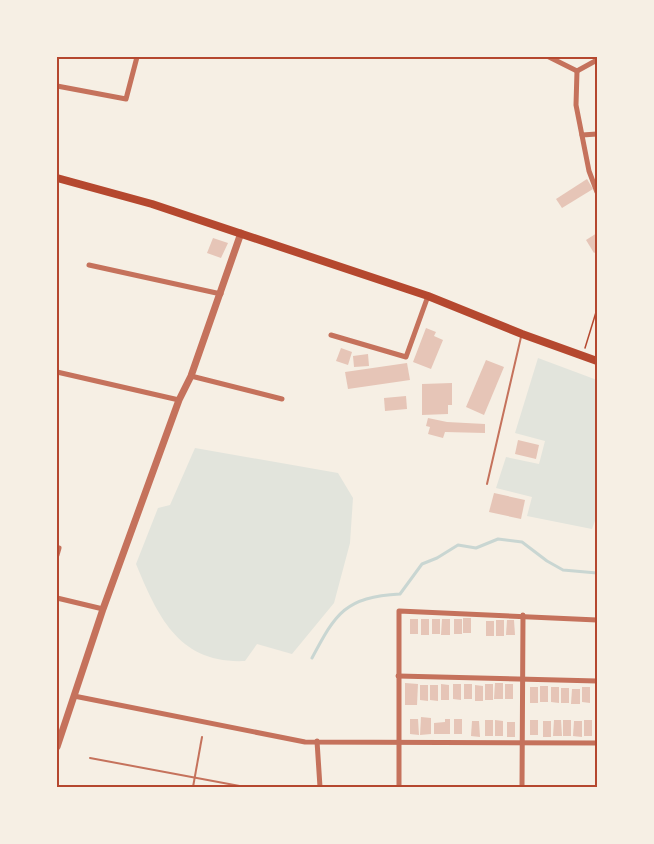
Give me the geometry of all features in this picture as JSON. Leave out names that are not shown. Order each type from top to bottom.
[{"type":"main road","points":[[57,178],[152,204],[428,296],[597,361]]},
{"type":"street","points":[[57,86],[126,99],[137,57]]},
{"type":"street","points":[[549,57],[577,71]]},
{"type":"street","points":[[577,71],[597,60]]},
{"type":"street","points":[[577,71],[576,105],[589,171],[597,192]]},
{"type":"street","points":[[582,135],[597,134]]},
{"type":"street","points":[[57,747],[103,609],[179,400],[191,376],[241,233]]},
{"type":"street","points":[[89,265],[221,294]]},
{"type":"street","points":[[332,334],[406,357],[428,296]]},
{"type":"street","points":[[57,372],[179,400]]},
{"type":"street","points":[[191,376],[282,399]]},
{"type":"street","points":[[57,555],[59,548]]},
{"type":"street","points":[[57,598],[103,609]]},
{"type":"street","points":[[399,787],[399,611],[597,620]]},
{"type":"street","points":[[522,787],[523,615]]},
{"type":"street","points":[[398,676],[597,681]]},
{"type":"street","points":[[74,696],[305,742],[597,743]]},
{"type":"street","points":[[317,741],[320,787]]},
{"type":"lane","points":[[488,484],[522,334]]},
{"type":"lane","points":[[193,787],[202,737]]},
{"type":"lane","points":[[90,758],[245,787]]},
{"type":"path","points":[[583,355],[597,309]]},
{"type":"shaded area","points":[[538,358],[597,380],[597,515],[592,529],[527,516],[532,497],[496,488],[506,457],[539,464],[545,441],[515,433]]},
{"type":"shaded area","points":[[195,448],[338,473],[353,498],[350,543],[334,603],[292,654],[257,644],[245,661],[222,660],[203,655],[187,646],[174,634],[144,584],[136,564],[158,508],[170,505]]},
{"type":"building","points":[[587,179],[593,189],[562,208],[556,199]]},
{"type":"building","points":[[597,233],[597,251],[594,253],[586,240]]},
{"type":"building","points":[[213,238],[228,243],[221,258],[207,253]]},
{"type":"building","points":[[426,328],[436,332],[434,336],[443,340],[431,369],[413,362]]},
{"type":"building","points":[[341,348],[352,352],[348,365],[336,361]]},
{"type":"building","points":[[368,354],[369,366],[354,367],[353,356]]},
{"type":"building","points":[[486,360],[504,367],[484,415],[466,407]]},
{"type":"building","points":[[407,363],[410,380],[348,389],[345,372]]},
{"type":"building","points":[[452,383],[452,405],[448,405],[448,414],[422,415],[422,384]]},
{"type":"building","points":[[406,396],[407,409],[385,411],[384,398]]},
{"type":"building","points":[[428,418],[447,422],[485,424],[485,433],[445,432],[443,438],[428,434],[430,427],[426,426]]},
{"type":"building","points":[[518,440],[539,445],[536,459],[515,454]]},
{"type":"building","points":[[494,493],[525,500],[521,519],[489,512]]},
{"type":"building","points":[[463,618],[471,618],[471,633],[463,633]]},
{"type":"building","points":[[410,619],[418,619],[418,634],[410,634]]},
{"type":"building","points":[[421,619],[429,619],[429,635],[421,635]]},
{"type":"building","points":[[432,619],[440,619],[440,634],[432,634]]},
{"type":"building","points":[[442,619],[450,619],[450,635],[441,635]]},
{"type":"building","points":[[454,619],[462,619],[462,634],[454,634]]},
{"type":"building","points":[[496,620],[504,620],[504,636],[496,636]]},
{"type":"building","points":[[507,620],[514,620],[515,635],[506,635]]},
{"type":"building","points":[[486,621],[494,621],[494,636],[486,636]]},
{"type":"building","points":[[405,683],[418,684],[417,705],[405,705]]},
{"type":"building","points":[[495,683],[503,683],[503,699],[494,699]]},
{"type":"building","points":[[441,684],[449,685],[449,700],[441,700]]},
{"type":"building","points":[[453,684],[461,684],[461,700],[453,699]]},
{"type":"building","points":[[464,684],[472,684],[472,699],[464,699]]},
{"type":"building","points":[[485,684],[493,684],[493,700],[485,700]]},
{"type":"building","points":[[505,684],[513,684],[513,699],[505,699]]},
{"type":"building","points":[[420,685],[428,685],[428,701],[420,700]]},
{"type":"building","points":[[430,685],[438,685],[438,701],[430,700]]},
{"type":"building","points":[[475,685],[483,686],[483,701],[475,701]]},
{"type":"building","points":[[540,686],[548,686],[548,702],[540,702]]},
{"type":"building","points":[[530,687],[538,687],[538,703],[530,703]]},
{"type":"building","points":[[551,687],[559,687],[559,703],[551,702]]},
{"type":"building","points":[[582,687],[590,687],[590,703],[582,702]]},
{"type":"building","points":[[561,688],[569,688],[569,703],[561,703]]},
{"type":"building","points":[[572,689],[580,689],[580,704],[571,704]]},
{"type":"building","points":[[421,717],[431,718],[431,734],[420,735]]},
{"type":"building","points":[[410,719],[418,719],[419,735],[410,734]]},
{"type":"building","points":[[445,719],[450,719],[450,734],[434,734],[434,723],[445,722]]},
{"type":"building","points":[[454,719],[462,719],[462,734],[454,734]]},
{"type":"building","points":[[485,720],[493,720],[493,736],[485,736]]},
{"type":"building","points":[[495,720],[503,721],[503,736],[495,736]]},
{"type":"building","points":[[530,720],[538,720],[538,735],[530,735]]},
{"type":"building","points":[[554,720],[561,720],[562,736],[553,736]]},
{"type":"building","points":[[563,720],[571,720],[571,736],[563,736]]},
{"type":"building","points":[[584,720],[592,720],[592,736],[584,736]]},
{"type":"building","points":[[472,721],[479,721],[480,737],[471,736]]},
{"type":"building","points":[[543,721],[551,721],[551,737],[543,737]]},
{"type":"building","points":[[574,721],[582,721],[582,737],[573,736]]},
{"type":"building","points":[[507,722],[515,722],[515,737],[507,737]]},
{"type":"waterway","points":[[312,658],[328,629],[344,610],[366,599],[400,594],[422,564],[458,545],[476,548],[498,539],[522,542],[563,570],[597,573]]}]
